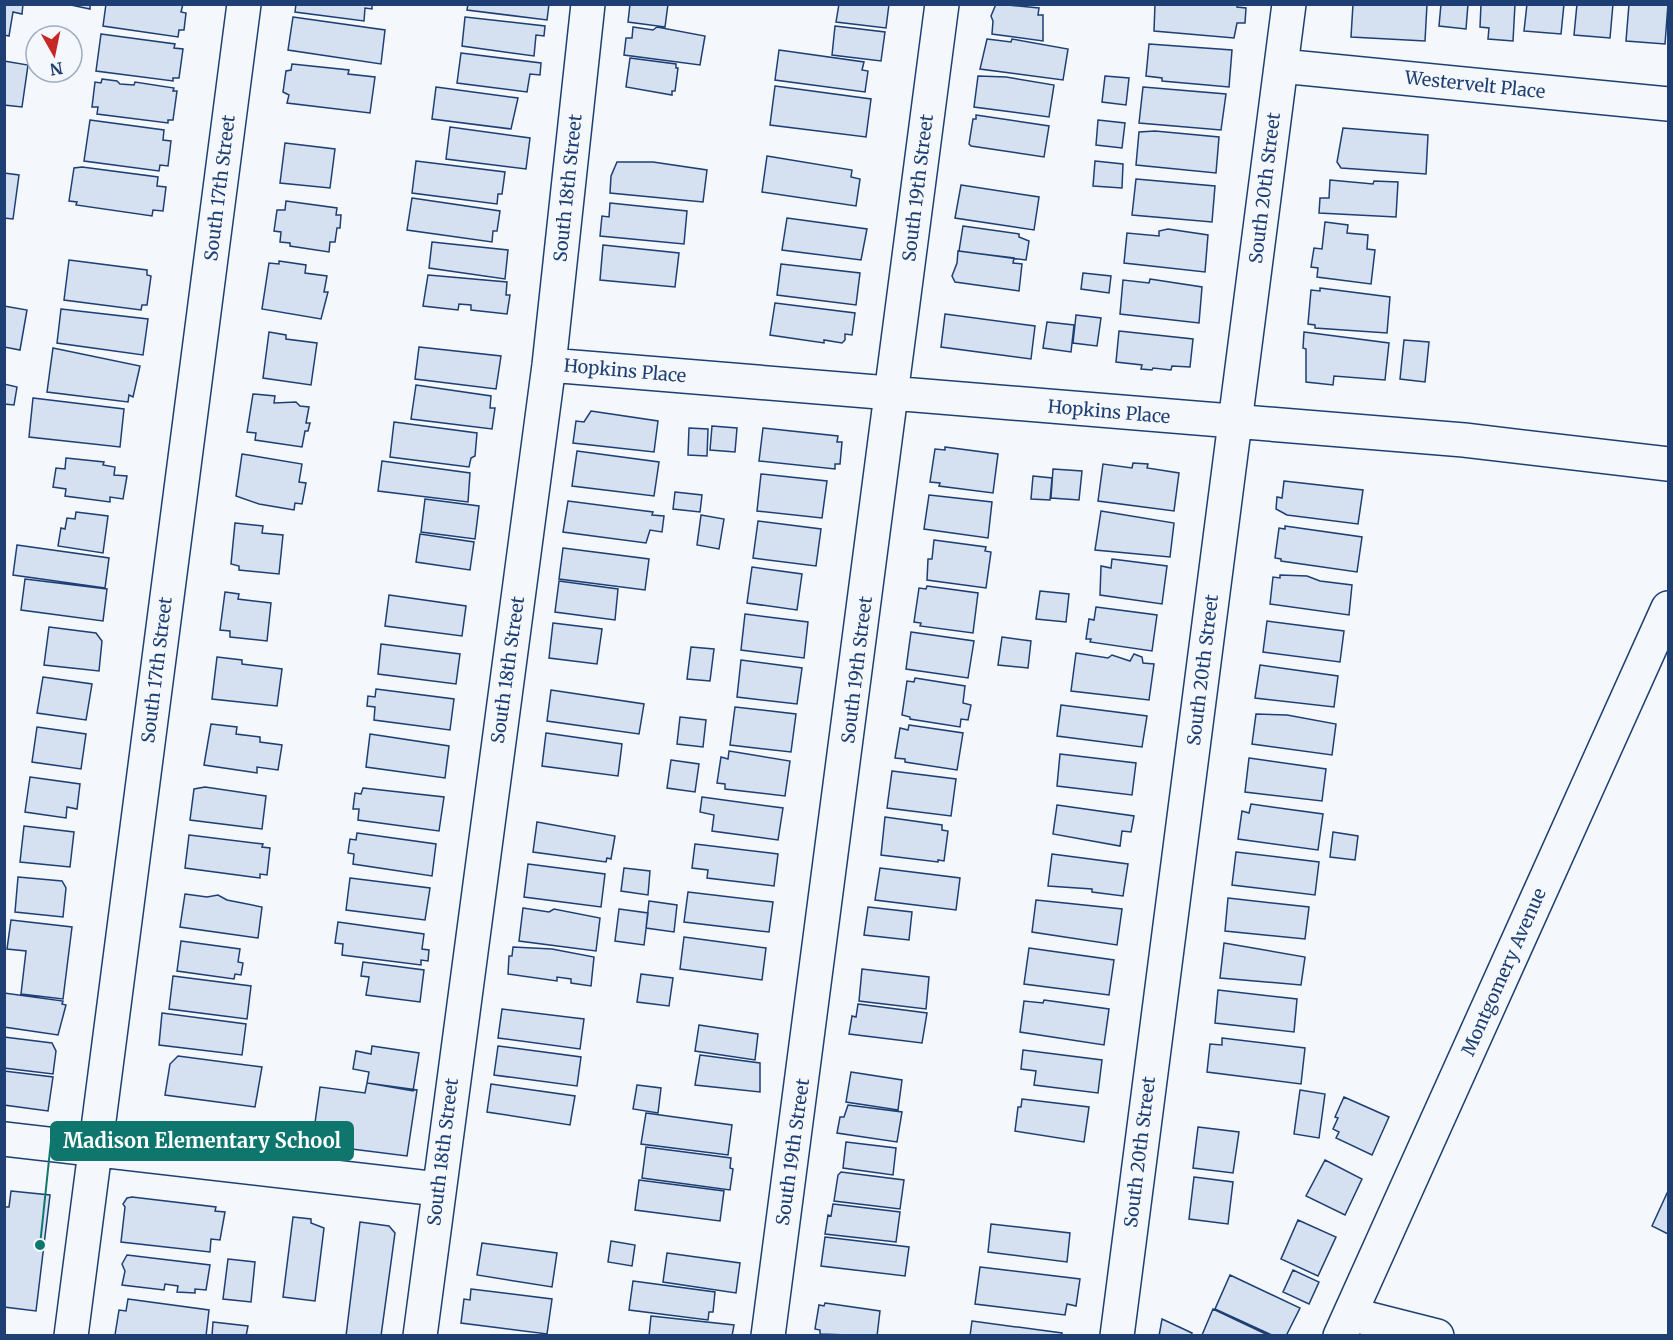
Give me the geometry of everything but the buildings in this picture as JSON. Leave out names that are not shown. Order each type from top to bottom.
[{"type":"street","name":"South 17th Street","points":[[71,1335],[244,4]]},
{"type":"street","name":"South 18th Street","points":[[420,1335],[549,365],[588,4]]},
{"type":"street","name":"South 19th Street","points":[[768,1335],[837,822],[942,4]]},
{"type":"street","name":"South 20th Street","points":[[1117,1335],[1289,4]]},
{"type":"street","name":"Westervelt Place","points":[[1281,66],[1668,104]]},
{"type":"street","name":"Hopkins Place","points":[[549,365],[1464,440],[1668,464]]},
{"type":"street","name":"Montgomery Avenue","points":[[1345,1325],[1668,608]]},
{"type":"street","points":[[4,1138],[438,1189]]},
{"type":"street","points":[[1345,1325],[1437,1335]]},
{"type":"place","name":"Madison Elementary School","points":[[40,1245]]}]
